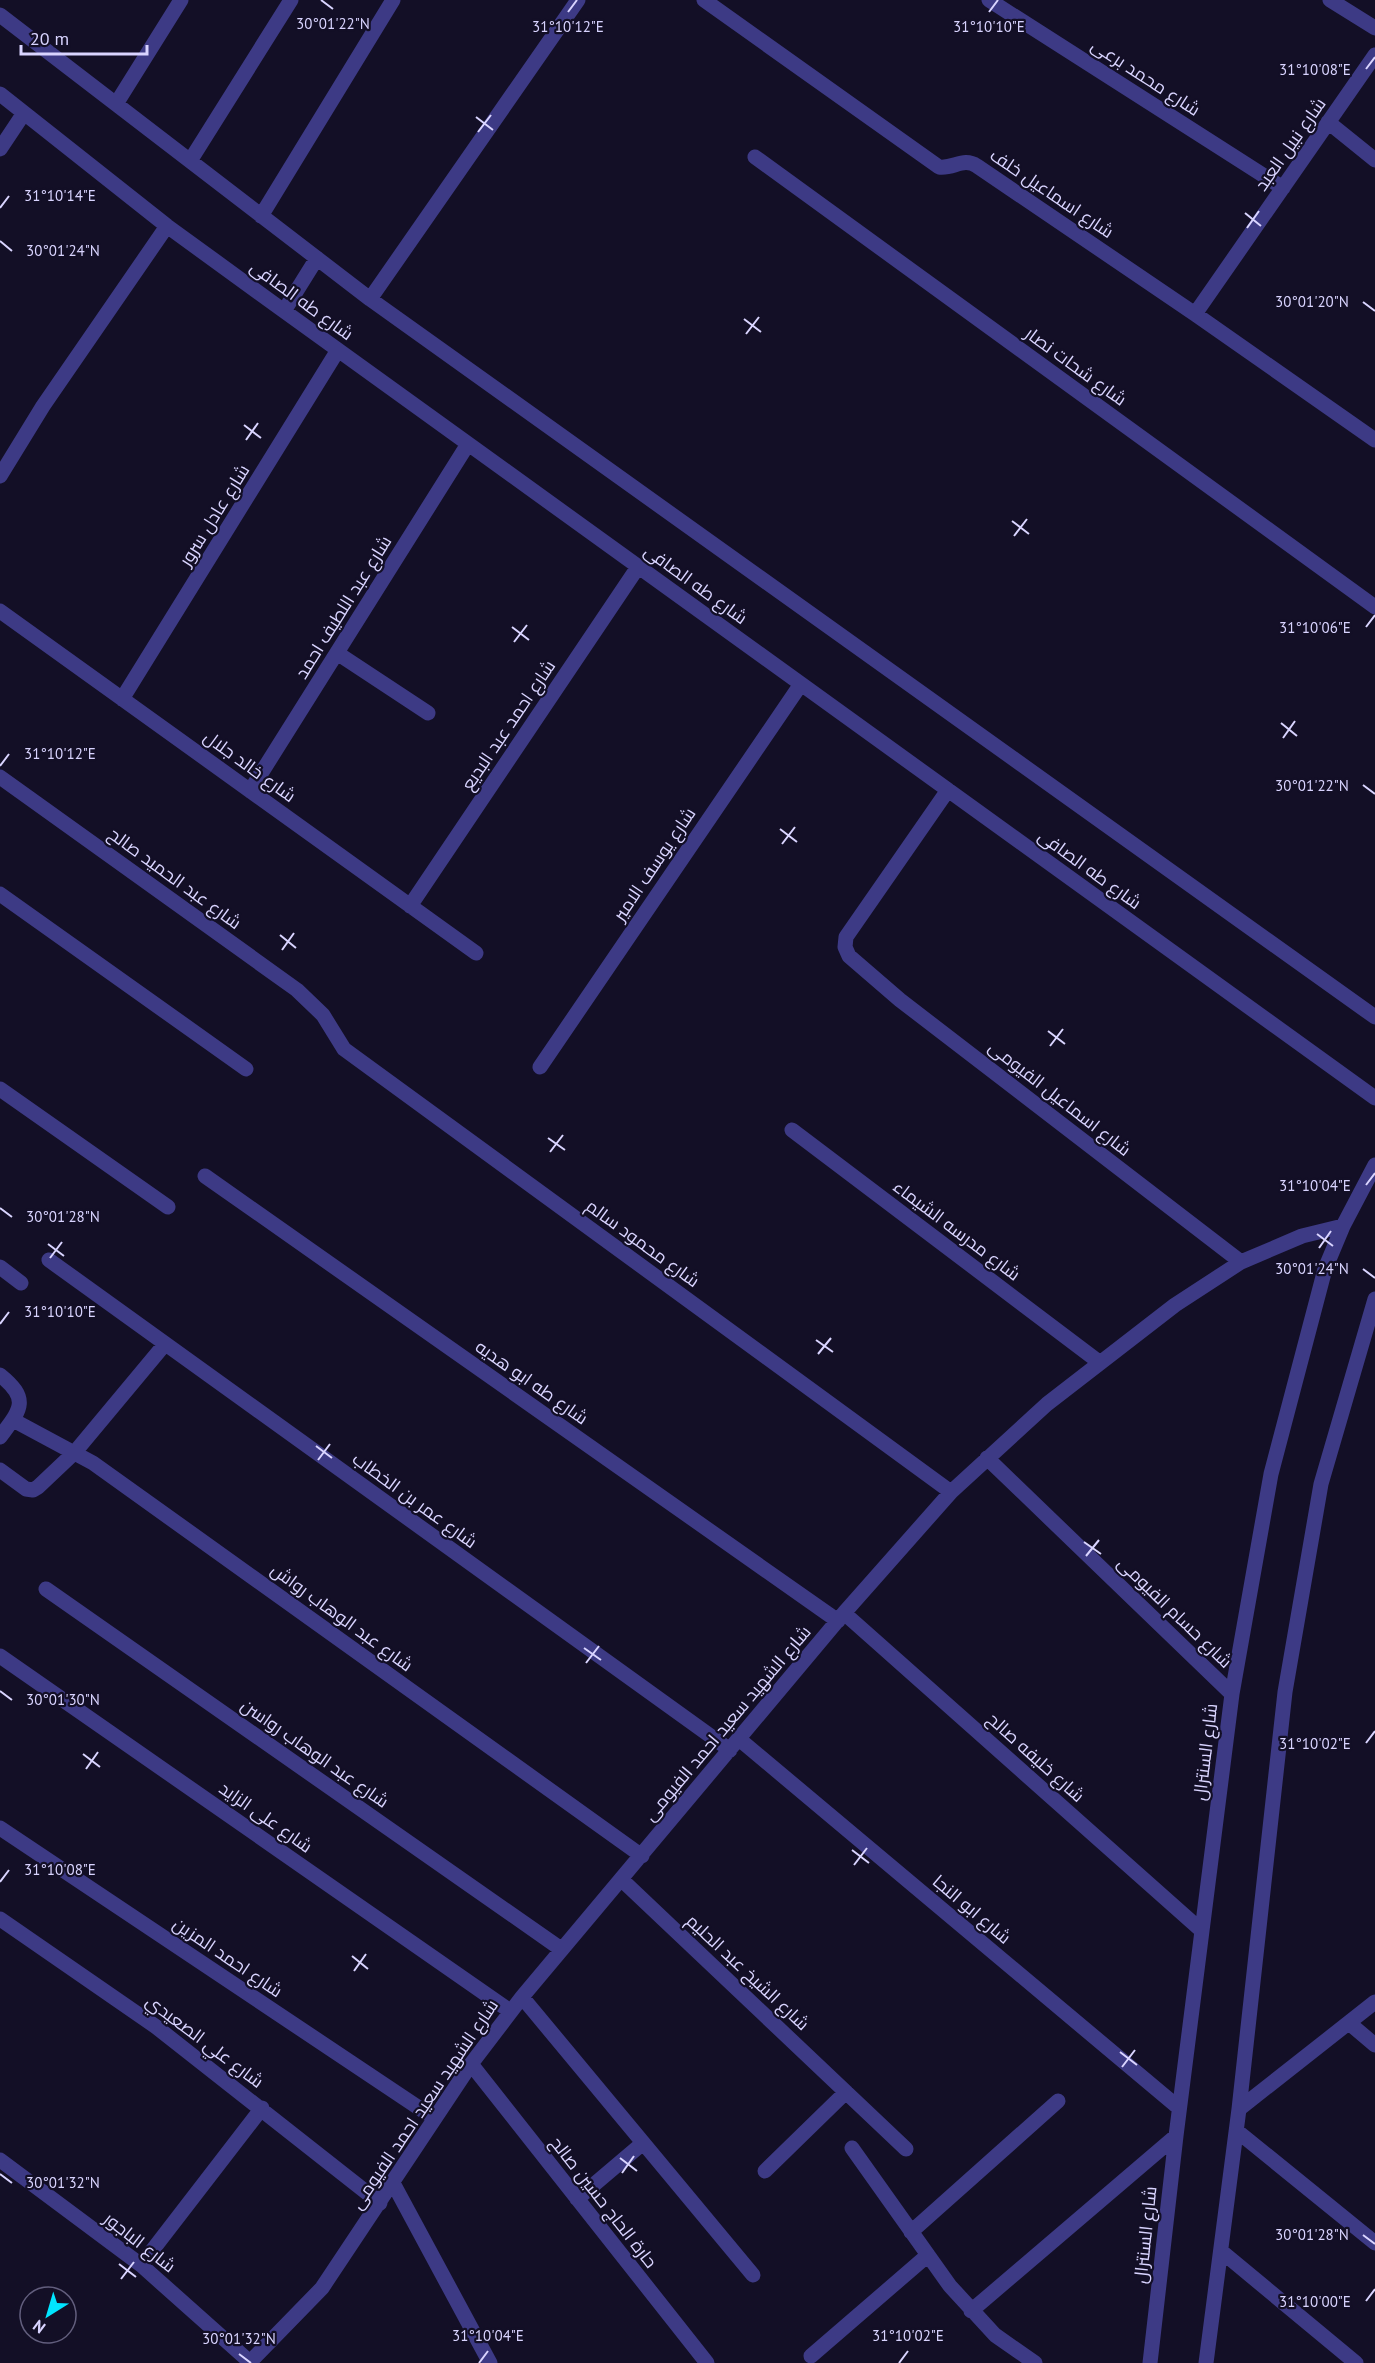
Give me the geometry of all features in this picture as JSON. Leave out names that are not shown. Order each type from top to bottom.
[{"type":"street","points":[[116,104],[181,0]]},
{"type":"street","points":[[190,161],[291,0]]},
{"type":"street","points":[[261,216],[393,0]]},
{"type":"street","points":[[370,299],[578,0]]},
{"type":"street","name":"شارع اسماعيل خلف","points":[[704,0],[939,167],[948,168],[962,162],[970,162],[1195,314],[1375,440]]},
{"type":"street","name":"شارع محمد برعى","points":[[989,0],[1283,188]]},
{"type":"street","points":[[1336,2],[1375,28]]},
{"type":"street","points":[[0,15],[370,299],[1375,1017]]},
{"type":"street","name":"شارع نبيل العبد","points":[[1195,314],[1375,55]]},
{"type":"street","name":"شارع طه الصافى","points":[[0,94],[167,226],[1375,1098]]},
{"type":"street","points":[[0,149],[24,113]]},
{"type":"street","points":[[1328,122],[1375,160]]},
{"type":"street","name":"شارع شحات نصار","points":[[754,157],[1375,607]]},
{"type":"street","points":[[0,476],[43,406],[167,226]]},
{"type":"street","points":[[284,311],[317,258]]},
{"type":"street","name":"شارع عادل سرور","points":[[122,699],[338,350]]},
{"type":"street","name":"شارع عبد اللطيف احمد","points":[[250,791],[468,444]]},
{"type":"street","name":"شارع احمد عبد البديع","points":[[410,906],[639,567]]},
{"type":"street","name":"شارع خالد جلال","points":[[0,612],[477,953]]},
{"type":"street","points":[[337,653],[428,713]]},
{"type":"street","name":"شارع يوسف الامير","points":[[540,1067],[801,684]]},
{"type":"street","name":"شارع عبد الحميد صالح","points":[[0,777],[297,990],[323,1015]]},
{"type":"street","name":"شارع اسماعيل الفيومى","points":[[948,790],[846,937],[845,948],[856,963],[1240,1262]]},
{"type":"street","points":[[0,894],[246,1069]]},
{"type":"street","name":"شارع محمود سالم","points":[[323,1015],[332,1033],[344,1049],[951,1492]]},
{"type":"street","points":[[0,1089],[168,1208]]},
{"type":"street","name":"شارع مدرسه الشيماء","points":[[792,1130],[1099,1362]]},
{"type":"street","name":"شارع السنترال","points":[[1150,2363],[1179,2108],[1232,1694],[1271,1474],[1316,1302],[1343,1226],[1375,1165]]},
{"type":"street","name":"شارع طه ابو هديه","points":[[205,1176],[841,1617]]},
{"type":"street","name":"شارع الشهيد سعيد احمد الفيومى","points":[[250,2363],[322,2288],[434,2118],[510,2011],[841,1617],[951,1492],[1099,1362],[1175,1305],[1240,1262],[1302,1236],[1343,1226]]},
{"type":"street","name":"شارع عمر بن الخطاب","points":[[49,1260],[735,1745]]},
{"type":"street","points":[[0,1267],[21,1282]]},
{"type":"street","points":[[1206,2363],[1237,2131],[1286,1692],[1321,1484],[1375,1299]]},
{"type":"street","points":[[0,1470],[26,1489],[33,1490],[38,1487],[75,1452],[165,1344]]},
{"type":"street","points":[[0,1375],[18,1393],[21,1402],[13,1420],[0,1437]]},
{"type":"street","name":"شارع عبد الوهاب رواش","points":[[13,1420],[75,1452],[102,1470],[642,1856]]},
{"type":"street","name":"شارع حسام الفيومى","points":[[987,1458],[1232,1694]]},
{"type":"street","name":"شارع عبد الوهاب رواسن","points":[[46,1588],[561,1949]]},
{"type":"street","name":"شارع خليفه صالح","points":[[841,1617],[1202,1931]]},
{"type":"street","name":"شارع على الزايد","points":[[0,1656],[510,2011]]},
{"type":"street","name":"شارع ابو النجا","points":[[735,1745],[1179,2108]]},
{"type":"street","name":"شارع احمد المزين","points":[[0,1827],[434,2118]]},
{"type":"street","name":"شارع الشيخ عبد الحليم","points":[[622,1880],[906,2149]]},
{"type":"street","name":"شارع علي الصعيدي","points":[[0,1919],[155,2026],[380,2203]]},
{"type":"street","points":[[522,1997],[753,2275]]},
{"type":"street","points":[[1239,2109],[1375,2002]]},
{"type":"street","points":[[1348,2023],[1375,2045]]},
{"type":"street","name":"حارة الحاج حسين صالح","points":[[471,2064],[707,2363]]},
{"type":"street","points":[[765,2171],[846,2092]]},
{"type":"street","points":[[911,2232],[1058,2101]]},
{"type":"street","points":[[141,2265],[262,2108]]},
{"type":"street","points":[[1237,2131],[1375,2243]]},
{"type":"street","points":[[971,2311],[1176,2136]]},
{"type":"street","points":[[577,2199],[644,2143]]},
{"type":"street","points":[[852,2148],[911,2232],[971,2311],[995,2335],[1035,2363]]},
{"type":"street","name":"شارع الباجور","points":[[0,2160],[141,2265],[250,2363]]},
{"type":"street","points":[[393,2182],[490,2363]]},
{"type":"street","points":[[1221,2251],[1356,2363]]},
{"type":"street","points":[[811,2356],[928,2255]]}]
